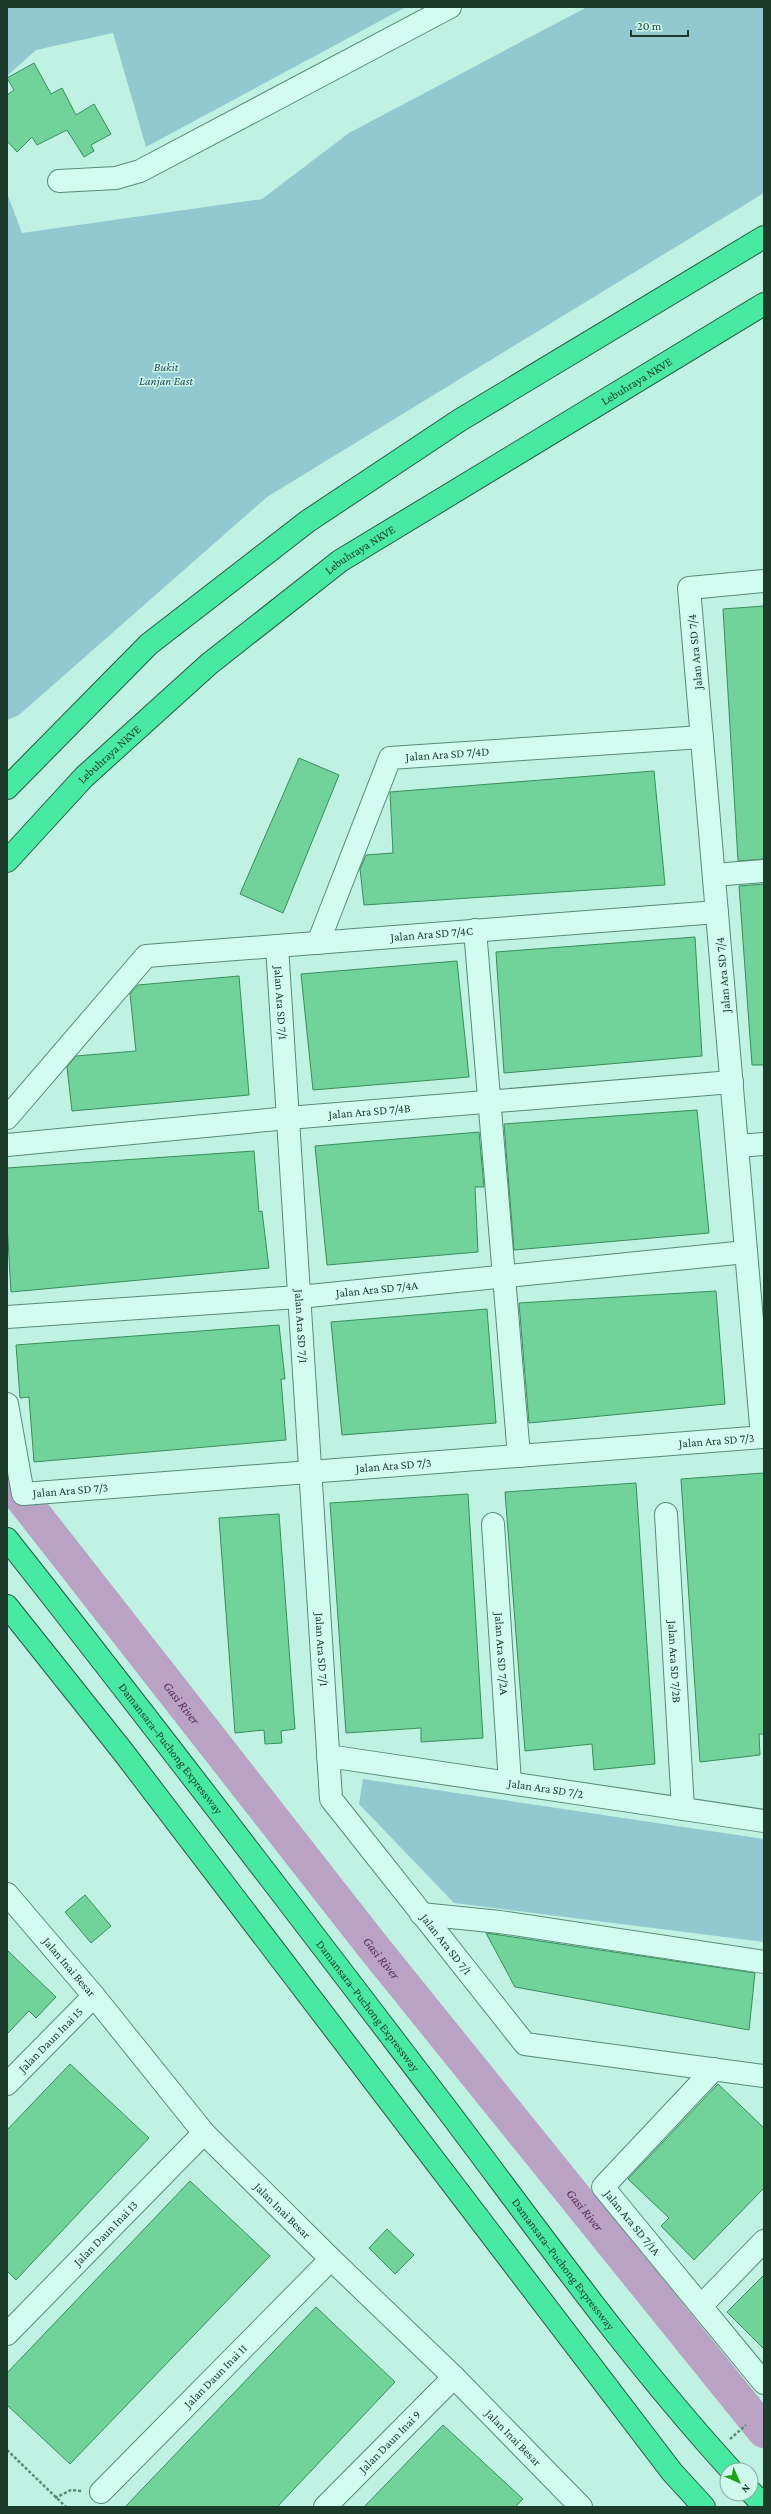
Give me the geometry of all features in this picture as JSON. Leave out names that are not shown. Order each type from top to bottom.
[{"type":"highway","points":[[7,788],[150,644],[308,521],[460,420],[764,237]]},
{"type":"highway","name":"Lebuhraya NKVE","points":[[7,861],[84,777],[203,669],[340,561],[764,304]]},
{"type":"highway","name":"Damansara–Puchong Expressway","points":[[7,1539],[154,1724],[610,2326],[692,2428],[724,2462]]},
{"type":"highway","points":[[7,1606],[124,1753],[672,2472],[704,2507]]},
{"type":"street","points":[[59,181],[116,178],[140,171],[450,7]]},
{"type":"street","name":"Jalan Ara SD 7/4","points":[[763,1437],[689,588],[764,581]]},
{"type":"street","name":"Jalan Ara SD 7/4D","points":[[318,943],[390,758],[702,737]]},
{"type":"street","points":[[714,875],[764,871]]},
{"type":"street","name":"Jalan Ara SD 7/4C","points":[[7,1118],[146,956],[717,912]]},
{"type":"street","points":[[475,930],[519,1456]]},
{"type":"street","name":"Jalan Ara SD 7/1","points":[[277,946],[330,1800],[525,2044],[764,2076]]},
{"type":"street","name":"Jalan Ara SD 7/4B","points":[[7,1144],[288,1118],[732,1082]]},
{"type":"street","points":[[738,1146],[764,1144]]},
{"type":"street","name":"Jalan Ara SD 7/4A","points":[[7,1317],[299,1297],[746,1252]]},
{"type":"street","name":"Jalan Ara SD 7/3","points":[[7,1404],[22,1494],[763,1437]]},
{"type":"street","name":"Jalan Ara SD 7/2B","points":[[666,1514],[683,1809]]},
{"type":"street","name":"Jalan Ara SD 7/2A","points":[[493,1524],[510,1783]]},
{"type":"street","name":"Jalan Ara SD 7/2","points":[[328,1756],[764,1821]]},
{"type":"street","name":"Jalan Inai Besar","points":[[7,1894],[94,1996],[204,2133],[331,2259],[454,2377],[574,2504]]},
{"type":"street","points":[[421,1914],[500,1922],[764,1962]]},
{"type":"street","name":"Jalan Daun Inai 15","points":[[7,2084],[94,1996]]},
{"type":"street","name":"Jalan Ara SD 7/1A","points":[[714,2069],[603,2187],[764,2383]]},
{"type":"street","name":"Jalan Daun Inai 13","points":[[7,2334],[204,2133]]},
{"type":"street","points":[[701,2306],[764,2241]]},
{"type":"street","name":"Jalan Daun Inai 11","points":[[101,2492],[331,2259]]},
{"type":"street","name":"Jalan Daun Inai 9","points":[[325,2507],[454,2377]]},
{"type":"path","points":[[7,2450],[66,2507]]},
{"type":"path","points":[[55,2498],[71,2490],[101,2492]]},
{"type":"green space","points":[[7,7],[406,7],[146,147],[113,33],[36,50],[7,76]]},
{"type":"green space","name":"Bukit Lanjan East","points":[[587,7],[764,7],[764,193],[267,497],[19,715],[7,720],[7,193],[22,233],[262,199],[349,133]]},
{"type":"green space","points":[[363,1779],[764,1839],[764,1942],[454,1903],[359,1804]]},
{"type":"building","points":[[34,63],[51,94],[62,88],[76,115],[94,104],[111,134],[91,145],[94,151],[84,157],[67,130],[37,145],[32,137],[17,152],[7,141],[7,95],[14,90],[7,78]]},
{"type":"building","points":[[764,606],[764,859],[738,861],[723,609]]},
{"type":"building","points":[[299,758],[339,775],[283,913],[240,894]]},
{"type":"building","points":[[654,771],[665,885],[364,905],[360,869],[366,855],[393,853],[390,792]]},
{"type":"building","points":[[764,884],[764,1065],[752,1065],[739,886]]},
{"type":"building","points":[[695,937],[702,1056],[504,1073],[496,952]]},
{"type":"building","points":[[457,961],[469,1077],[313,1090],[301,974]]},
{"type":"building","points":[[239,976],[249,1095],[72,1111],[67,1067],[76,1056],[136,1051],[130,994],[138,985]]},
{"type":"building","points":[[697,1110],[709,1233],[514,1250],[504,1124]]},
{"type":"building","points":[[479,1132],[484,1187],[475,1187],[478,1252],[327,1265],[315,1146]]},
{"type":"building","points":[[254,1151],[259,1212],[262,1211],[269,1268],[11,1292],[7,1223],[7,1168]]},
{"type":"building","points":[[716,1291],[725,1404],[529,1423],[519,1303]]},
{"type":"building","points":[[487,1309],[496,1423],[342,1435],[331,1322]]},
{"type":"building","points":[[279,1325],[285,1379],[281,1379],[286,1440],[34,1462],[29,1397],[20,1398],[16,1345]]},
{"type":"building","points":[[764,1473],[764,1734],[759,1734],[760,1755],[700,1762],[681,1479]]},
{"type":"building","points":[[636,1483],[655,1764],[594,1770],[592,1744],[525,1751],[505,1492]]},
{"type":"building","points":[[468,1494],[483,1738],[421,1742],[421,1728],[346,1733],[330,1503]]},
{"type":"building","points":[[279,1514],[295,1729],[281,1731],[282,1743],[265,1744],[264,1730],[235,1733],[219,1518]]},
{"type":"building","points":[[85,1895],[111,1926],[91,1943],[65,1912]]},
{"type":"building","points":[[486,1933],[755,1973],[749,2030],[515,1987]]},
{"type":"building","points":[[7,1950],[56,1997],[36,2018],[29,2011],[7,2034]]},
{"type":"building","points":[[70,2064],[149,2138],[16,2280],[7,2271],[7,2130]]},
{"type":"building","points":[[718,2084],[764,2128],[764,2188],[694,2260],[661,2226],[669,2218],[628,2179]]},
{"type":"building","points":[[190,2181],[270,2256],[70,2464],[7,2405],[7,2373]]},
{"type":"building","points":[[387,2229],[414,2255],[395,2274],[369,2248]]},
{"type":"building","points":[[764,2275],[764,2349],[727,2312]]},
{"type":"building","points":[[316,2307],[395,2382],[277,2507],[125,2507]]},
{"type":"building","points":[[443,2425],[523,2499],[515,2507],[364,2507]]},
{"type":"waterway","name":"Gasi River","points":[[7,1479],[374,1948],[764,2431]]}]
